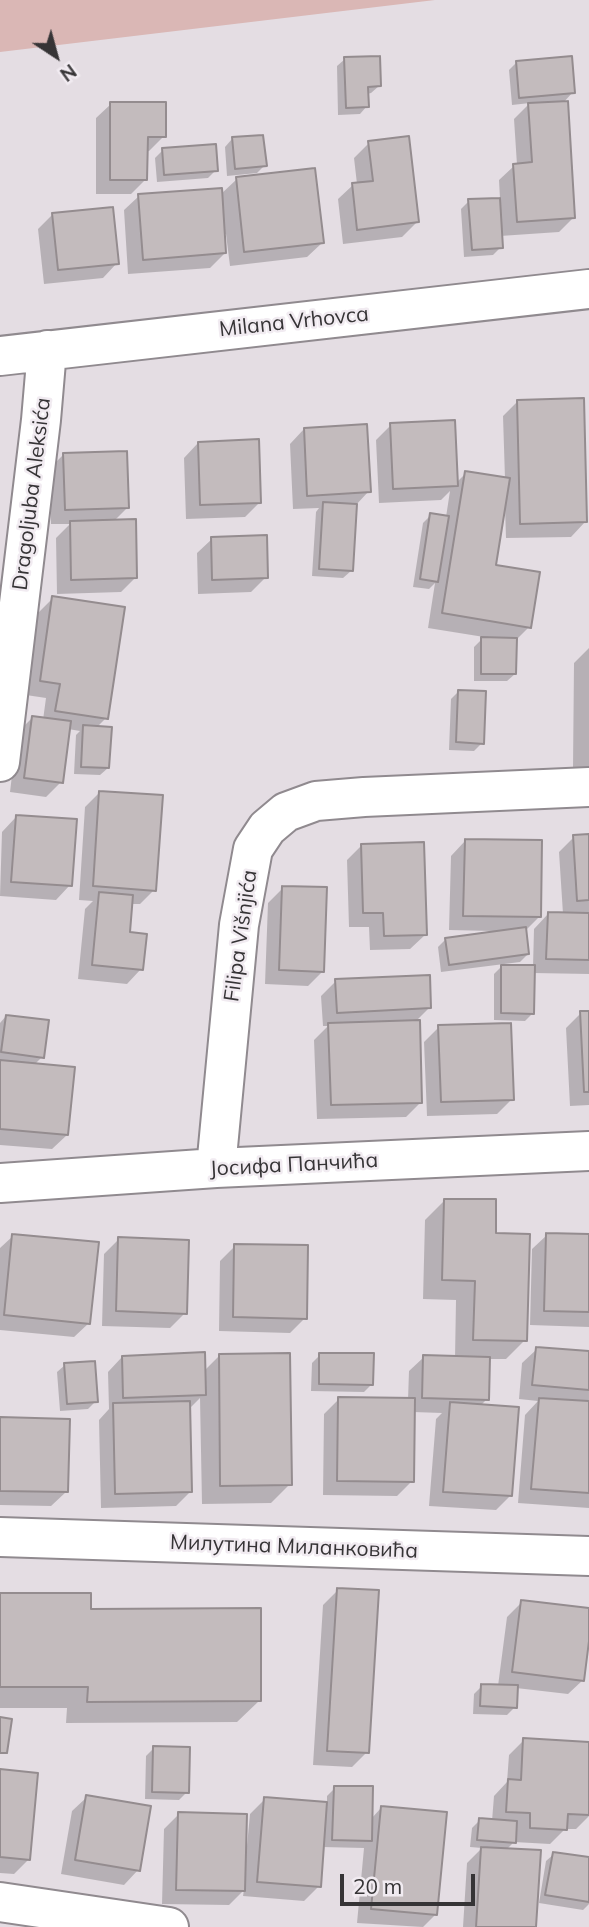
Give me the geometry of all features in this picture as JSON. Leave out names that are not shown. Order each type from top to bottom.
[{"type":"street","name":"Milana Vrhovca","points":[[0,356],[589,289]]},
{"type":"street","name":"Dragoljuba Aleksića","points":[[0,762],[47,350]]},
{"type":"street","name":"Filipa Višnjića","points":[[216,1168],[239,925],[253,849],[267,828],[286,812],[316,801],[589,787]]},
{"type":"street","name":"Јосифа Панчића","points":[[0,1183],[216,1168],[589,1151]]},
{"type":"street","name":"Милутина Миланковића","points":[[0,1537],[589,1556]]},
{"type":"street","points":[[0,1902],[169,1927]]},
{"type":"shaded area","points":[[0,0],[435,0],[0,52]]},
{"type":"building","points":[[380,56],[381,86],[368,87],[369,107],[346,108],[344,57]]},
{"type":"building","points":[[572,56],[575,93],[519,98],[516,61]]},
{"type":"building","points":[[568,101],[575,218],[517,222],[513,164],[532,162],[528,103]]},
{"type":"building","points":[[110,102],[166,102],[166,137],[148,137],[147,180],[110,180]]},
{"type":"building","points":[[263,135],[267,166],[235,169],[232,137]]},
{"type":"building","points":[[409,136],[419,222],[357,230],[352,183],[373,181],[368,141]]},
{"type":"building","points":[[216,144],[218,171],[164,175],[162,148]]},
{"type":"building","points":[[315,168],[324,243],[244,252],[236,177]]},
{"type":"building","points":[[222,188],[226,253],[143,260],[138,194]]},
{"type":"building","points":[[500,198],[503,248],[472,250],[468,199]]},
{"type":"building","points":[[113,207],[119,264],[58,270],[52,213]]},
{"type":"building","points":[[584,398],[587,522],[520,524],[517,400]]},
{"type":"building","points":[[455,420],[458,486],[393,489],[390,423]]},
{"type":"building","points":[[367,424],[371,492],[307,496],[304,428]]},
{"type":"building","points":[[259,439],[261,503],[200,505],[198,442]]},
{"type":"building","points":[[127,451],[129,508],[65,510],[63,453]]},
{"type":"building","points":[[465,471],[510,478],[496,565],[540,572],[531,628],[442,613]]},
{"type":"building","points":[[323,502],[357,504],[353,571],[319,569]]},
{"type":"building","points":[[430,513],[449,516],[438,582],[420,579]]},
{"type":"building","points":[[136,519],[137,578],[71,580],[70,521]]},
{"type":"building","points":[[267,535],[268,578],[212,580],[211,537]]},
{"type":"building","points":[[52,596],[125,607],[108,719],[55,711],[60,684],[40,681]]},
{"type":"building","points":[[481,637],[517,638],[516,674],[481,674]]},
{"type":"building","points":[[458,690],[486,691],[484,744],[456,742]]},
{"type":"building","points":[[32,716],[71,721],[63,783],[24,778]]},
{"type":"building","points":[[83,725],[112,727],[109,768],[81,767]]},
{"type":"building","points":[[99,791],[163,795],[156,891],[93,886]]},
{"type":"building","points":[[16,815],[77,819],[72,886],[11,882]]},
{"type":"building","points":[[589,834],[589,900],[577,901],[573,835]]},
{"type":"building","points":[[465,839],[542,840],[541,917],[463,916]]},
{"type":"building","points":[[424,842],[427,935],[384,936],[383,913],[363,913],[361,844]]},
{"type":"building","points":[[282,886],[327,887],[324,972],[279,970]]},
{"type":"building","points":[[99,892],[133,895],[130,932],[147,934],[143,970],[92,965]]},
{"type":"building","points":[[548,912],[589,913],[589,960],[546,959]]},
{"type":"building","points":[[526,927],[529,954],[449,965],[445,938]]},
{"type":"building","points":[[501,965],[535,965],[534,1014],[501,1013]]},
{"type":"building","points":[[430,975],[431,1008],[337,1013],[335,979]]},
{"type":"building","points":[[580,1011],[589,1011],[589,1092],[584,1092]]},
{"type":"building","points":[[6,1015],[49,1020],[44,1058],[1,1052]]},
{"type":"building","points":[[420,1020],[422,1103],[331,1105],[328,1023]]},
{"type":"building","points":[[511,1023],[514,1100],[441,1102],[438,1025]]},
{"type":"building","points":[[0,1060],[75,1067],[68,1135],[0,1129]]},
{"type":"building","points":[[444,1199],[496,1199],[496,1233],[530,1234],[527,1341],[473,1340],[475,1281],[442,1280]]},
{"type":"building","points":[[546,1233],[589,1234],[589,1312],[544,1311]]},
{"type":"building","points":[[12,1234],[99,1242],[90,1324],[4,1315]]},
{"type":"building","points":[[118,1237],[189,1240],[187,1314],[116,1311]]},
{"type":"building","points":[[234,1244],[308,1245],[307,1319],[233,1317]]},
{"type":"building","points":[[536,1347],[589,1351],[589,1390],[532,1385]]},
{"type":"building","points":[[205,1352],[206,1395],[123,1398],[122,1356]]},
{"type":"building","points":[[290,1353],[292,1485],[220,1486],[219,1354]]},
{"type":"building","points":[[319,1353],[374,1353],[373,1385],[319,1384]]},
{"type":"building","points":[[423,1355],[490,1357],[489,1400],[422,1398]]},
{"type":"building","points":[[95,1361],[98,1402],[67,1404],[64,1363]]},
{"type":"building","points":[[338,1397],[415,1398],[414,1482],[337,1481]]},
{"type":"building","points":[[539,1398],[589,1401],[589,1493],[531,1489]]},
{"type":"building","points":[[190,1401],[192,1492],[115,1494],[113,1403]]},
{"type":"building","points":[[450,1402],[519,1407],[512,1496],[443,1492]]},
{"type":"building","points":[[0,1417],[70,1419],[68,1492],[0,1491]]},
{"type":"building","points":[[337,1588],[379,1590],[369,1753],[327,1751]]},
{"type":"building","points":[[0,1593],[91,1593],[91,1609],[261,1608],[261,1701],[87,1702],[88,1687],[0,1687]]},
{"type":"building","points":[[521,1600],[589,1608],[589,1641],[584,1681],[512,1672]]},
{"type":"building","points":[[481,1684],[518,1685],[517,1708],[480,1706]]},
{"type":"building","points":[[0,1717],[12,1719],[7,1753],[0,1753]]},
{"type":"building","points":[[523,1738],[589,1742],[589,1815],[568,1814],[567,1830],[530,1828],[530,1813],[506,1812],[508,1779],[521,1780]]},
{"type":"building","points":[[153,1746],[190,1747],[189,1793],[152,1792]]},
{"type":"building","points":[[0,1769],[38,1773],[30,1860],[0,1857]]},
{"type":"building","points":[[334,1786],[373,1786],[372,1841],[332,1840]]},
{"type":"building","points":[[86,1795],[151,1806],[140,1871],[75,1860]]},
{"type":"building","points":[[264,1797],[327,1802],[321,1887],[257,1882]]},
{"type":"building","points":[[381,1806],[447,1812],[437,1915],[371,1909]]},
{"type":"building","points":[[178,1812],[247,1814],[245,1891],[176,1890]]},
{"type":"building","points":[[479,1818],[517,1821],[516,1843],[477,1840]]},
{"type":"building","points":[[481,1847],[541,1850],[536,1927],[476,1927]]},
{"type":"building","points":[[553,1852],[589,1857],[589,1902],[545,1895]]}]
